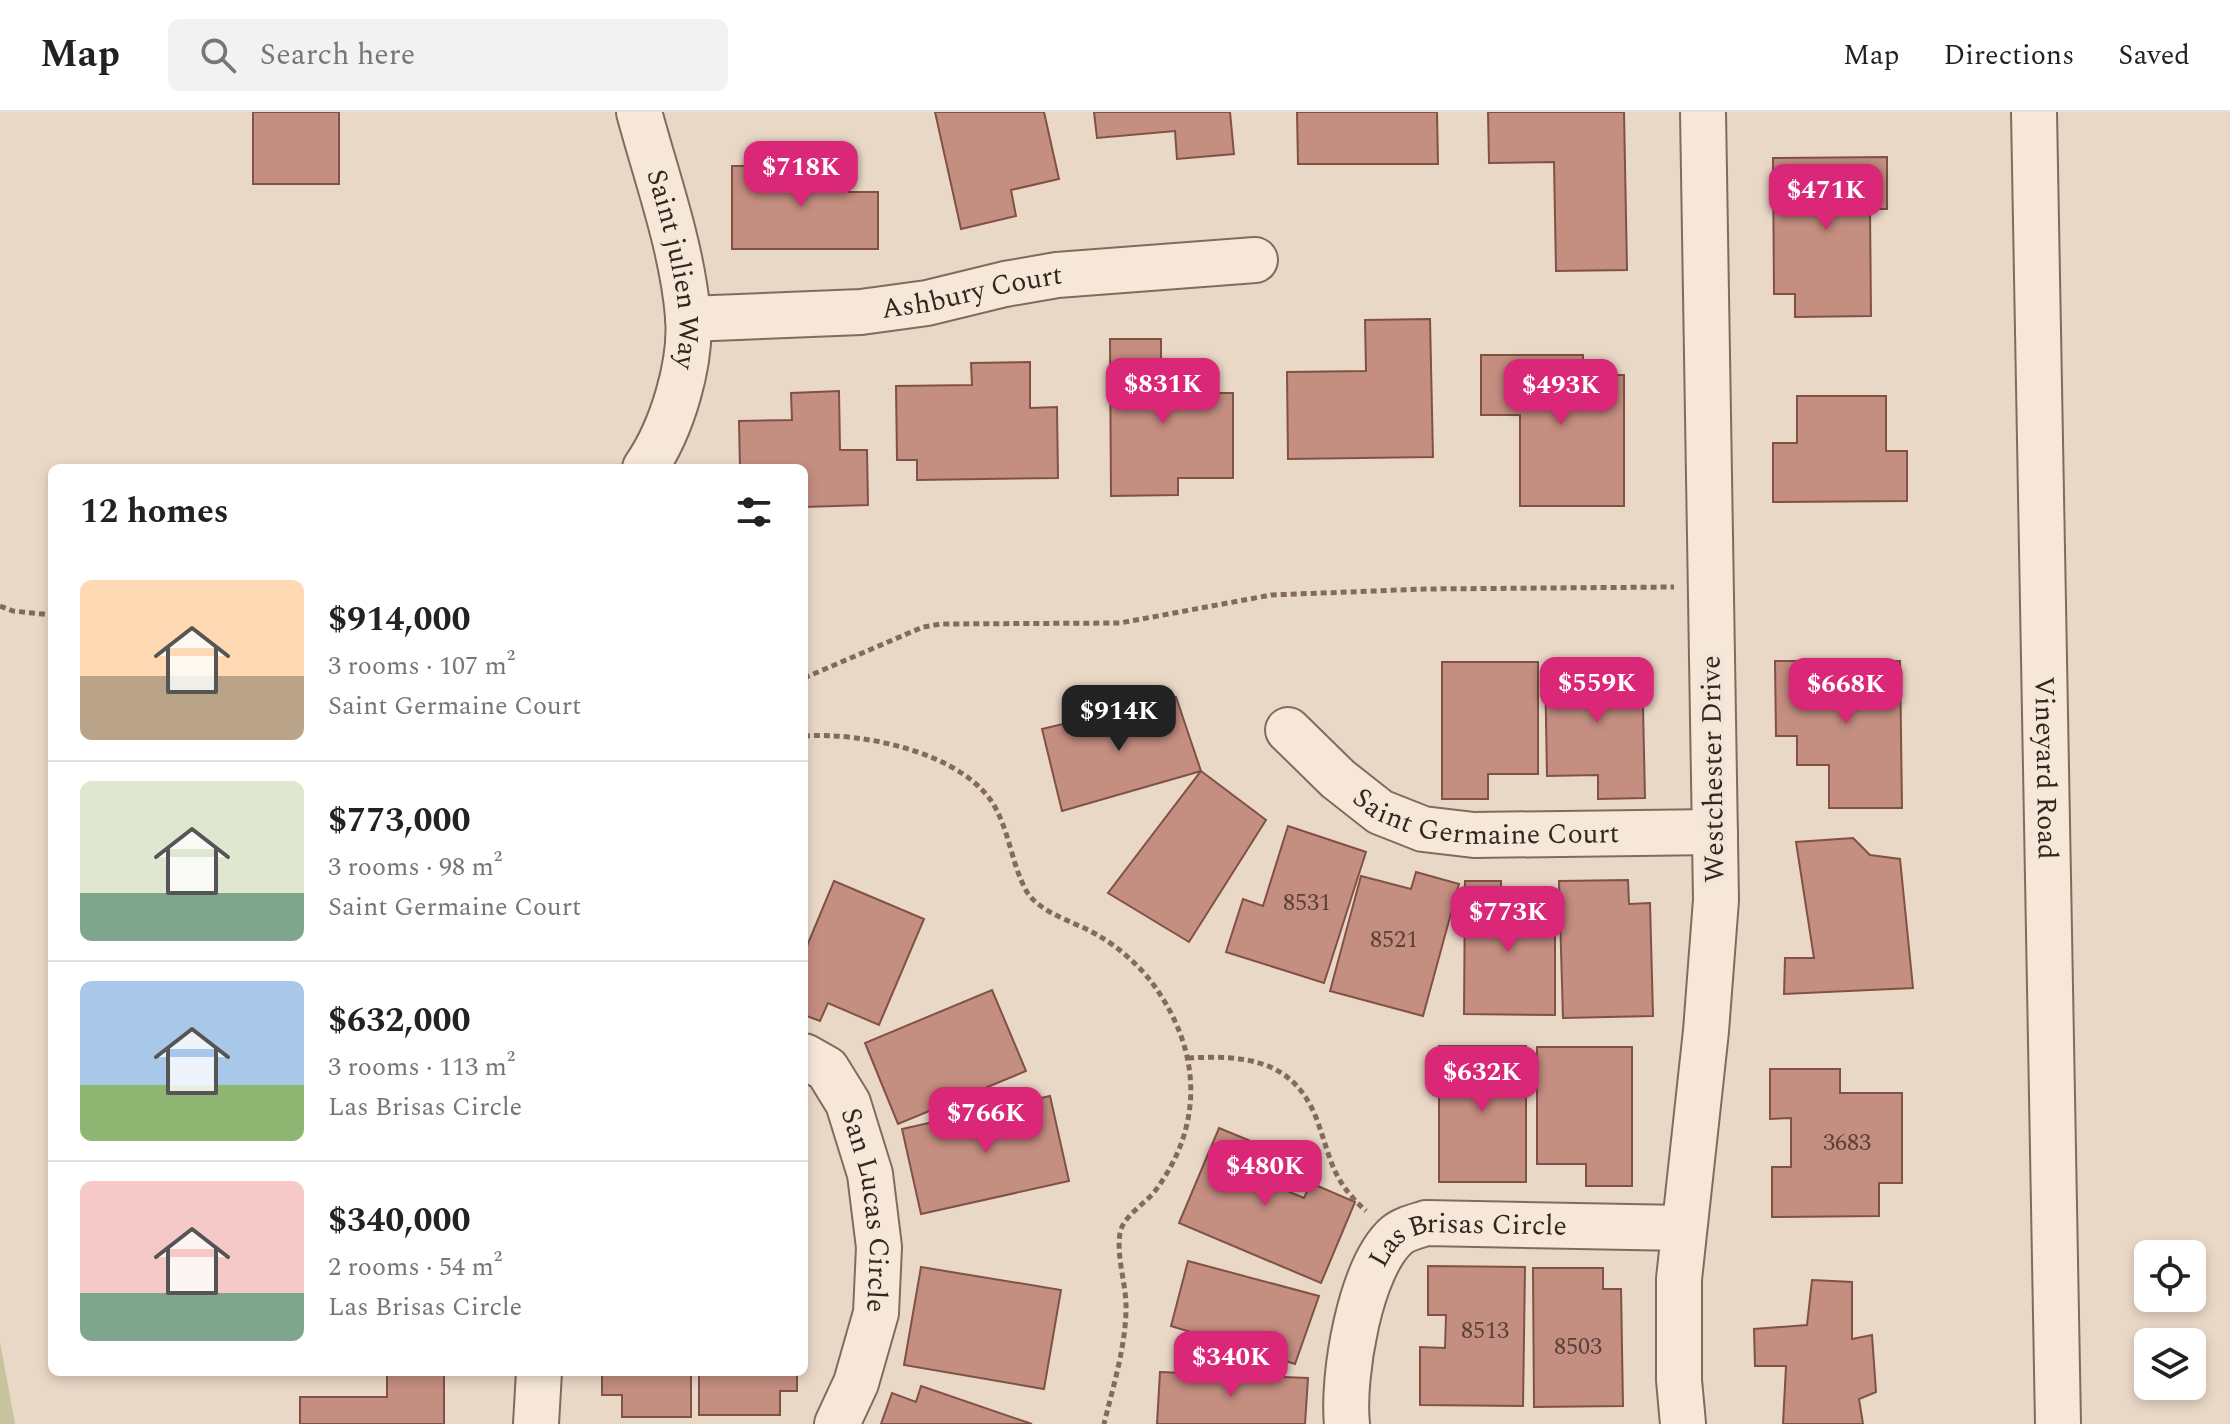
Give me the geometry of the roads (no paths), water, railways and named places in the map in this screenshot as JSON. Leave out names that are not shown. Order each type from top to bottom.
[{"type":"street","name":"Saint julien Way","points":[[639,112],[682,275],[688,319],[685,361],[672,414],[648,464]]},
{"type":"street","name":"Westchester Drive","points":[[1683,1424],[1679,1380],[1679,1279],[1706,1031],[1716,900],[1703,112]]},
{"type":"street","name":"Vineyard Road","points":[[2034,112],[2058,1424]]},
{"type":"street","name":"Ashbury Court","points":[[688,319],[861,312],[927,303],[1057,275],[1255,260]]},
{"type":"street","name":"Saint Germaine Court","points":[[1288,730],[1338,779],[1380,812],[1423,829],[1474,835],[1715,832]]},
{"type":"street","name":"San Lucas Circle","points":[[808,1058],[827,1069],[848,1103],[870,1174],[879,1247],[876,1313],[856,1383],[837,1424]]},
{"type":"street","name":"Las Brisas Circle","points":[[1347,1424],[1345,1410],[1354,1328],[1379,1257],[1399,1234],[1426,1223],[1683,1228]]},
{"type":"street","points":[[536,1424],[539,1376]]}]
